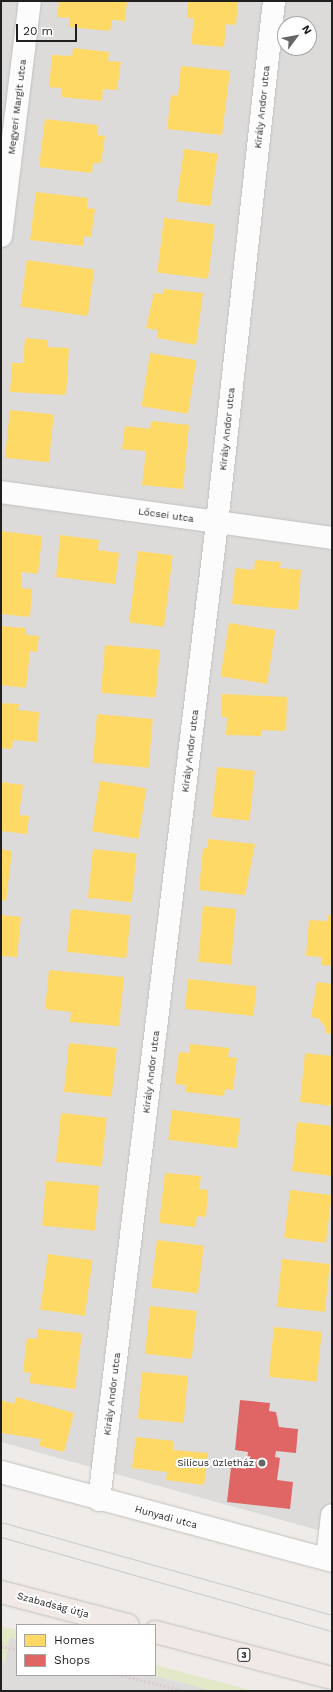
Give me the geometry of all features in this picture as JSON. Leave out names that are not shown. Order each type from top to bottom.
[{"type":"main road","name":"Szabadság útja","points":[[1,1592],[124,1624]]},
{"type":"main road","name":"3","points":[[156,1632],[332,1678]]},
{"type":"street","name":"Megyeri Margit utca","points":[[1,236],[30,1]]},
{"type":"street","name":"Király Andor utca","points":[[100,1500],[217,523],[274,1]]},
{"type":"street","name":"Lőcsei utca","points":[[1,492],[332,538]]},
{"type":"street","name":"Hunyadi utca","points":[[1,1472],[100,1500],[329,1560]]},
{"type":"street","points":[[329,1560],[332,1515]]},
{"type":"path","points":[[1,1646],[16,1650]]},
{"type":"path","points":[[125,1676],[183,1691]]},
{"type":"shaded area","points":[[1,1],[332,1],[332,1534],[1,1442]]},
{"type":"shaded area","points":[[10,1638],[16,1640],[16,1676],[156,1676],[213,1691],[1,1691],[1,1662],[5,1663]]},
{"type":"green space","points":[[1,1626],[16,1630],[16,1676],[156,1676],[156,1665],[255,1691],[1,1691]]},
{"type":"building: Homes","points":[[59,1],[127,1],[125,21],[112,20],[110,31],[69,27],[70,18],[57,17]]},
{"type":"building: Homes","points":[[188,1],[238,1],[236,25],[226,24],[224,47],[191,44],[194,18],[187,18]]},
{"type":"building: Homes","points":[[73,48],[109,52],[108,61],[121,62],[117,90],[103,89],[102,101],[61,97],[62,88],[49,87],[52,55],[72,56]]},
{"type":"building: Homes","points":[[181,66],[230,71],[222,135],[167,129],[171,95],[178,96]]},
{"type":"building: Homes","points":[[45,119],[98,125],[97,135],[105,136],[101,163],[93,163],[92,173],[39,167]]},
{"type":"building: Homes","points":[[184,149],[218,154],[210,206],[177,201]]},
{"type":"building: Homes","points":[[36,192],[88,198],[87,208],[95,209],[91,237],[84,236],[83,246],[30,240]]},
{"type":"building: Homes","points":[[164,218],[215,224],[208,279],[157,273]]},
{"type":"building: Homes","points":[[27,260],[94,269],[88,316],[20,307]]},
{"type":"building: Homes","points":[[164,289],[203,293],[196,345],[157,338],[158,330],[146,328],[154,293],[163,294]]},
{"type":"building: Homes","points":[[25,338],[47,340],[47,347],[69,348],[66,395],[10,392],[12,363],[23,363]]},
{"type":"building: Homes","points":[[150,353],[196,360],[188,414],[142,406]]},
{"type":"building: Homes","points":[[10,410],[54,415],[49,462],[5,458]]},
{"type":"building: Homes","points":[[151,421],[189,425],[183,489],[142,485],[146,451],[122,449],[125,426],[150,429]]},
{"type":"building: Homes","points":[[1,531],[42,536],[38,574],[22,572],[21,588],[32,589],[30,617],[1,614]]},
{"type":"building: Homes","points":[[60,535],[99,540],[98,550],[119,553],[115,584],[56,577]]},
{"type":"building: Homes","points":[[138,551],[173,555],[164,627],[129,622]]},
{"type":"building: Homes","points":[[255,560],[281,562],[280,568],[301,570],[298,610],[232,604],[235,568],[254,570]]},
{"type":"building: Homes","points":[[229,623],[275,630],[267,684],[221,676]]},
{"type":"building: Homes","points":[[1,626],[26,628],[26,635],[39,636],[37,652],[30,651],[26,688],[1,685]]},
{"type":"building: Homes","points":[[105,645],[160,650],[156,698],[101,693]]},
{"type":"building: Homes","points":[[222,694],[287,697],[286,731],[261,730],[261,736],[226,735],[227,717],[221,717]]},
{"type":"building: Homes","points":[[1,703],[19,704],[18,710],[39,712],[37,742],[13,740],[12,749],[1,748]]},
{"type":"building: Homes","points":[[97,714],[153,719],[149,768],[93,763]]},
{"type":"building: Homes","points":[[217,767],[255,771],[250,821],[212,817]]},
{"type":"building: Homes","points":[[100,781],[146,788],[138,839],[92,831]]},
{"type":"building: Homes","points":[[1,782],[23,785],[19,815],[29,816],[27,834],[1,831]]},
{"type":"building: Homes","points":[[208,839],[255,844],[245,895],[199,890],[203,848],[207,848]]},
{"type":"building: Homes","points":[[1,849],[12,851],[6,901],[1,900]]},
{"type":"building: Homes","points":[[93,849],[137,854],[132,902],[88,898]]},
{"type":"building: Homes","points":[[203,906],[236,909],[231,965],[198,962]]},
{"type":"building: Homes","points":[[71,909],[131,915],[126,958],[67,952]]},
{"type":"building: Homes","points":[[1,915],[21,917],[17,957],[1,956]]},
{"type":"building: Homes","points":[[328,915],[332,915],[332,966],[321,965],[322,957],[306,956],[309,920],[327,921]]},
{"type":"building: Homes","points":[[49,970],[124,977],[119,1026],[70,1022],[71,1012],[45,1009]]},
{"type":"building: Homes","points":[[188,979],[257,986],[253,1016],[185,1009]]},
{"type":"building: Homes","points":[[317,982],[332,984],[332,1034],[325,1033],[325,1027],[318,1018],[311,1017]]},
{"type":"building: Homes","points":[[69,1043],[117,1048],[112,1097],[64,1092]]},
{"type":"building: Homes","points":[[190,1044],[229,1048],[228,1057],[237,1058],[233,1090],[225,1089],[224,1096],[185,1092],[186,1085],[175,1084],[179,1052],[189,1053]]},
{"type":"building: Homes","points":[[305,1053],[332,1056],[332,1106],[300,1102]]},
{"type":"building: Homes","points":[[172,1110],[240,1118],[237,1148],[168,1140]]},
{"type":"building: Homes","points":[[61,1113],[107,1118],[102,1167],[56,1162]]},
{"type":"building: Homes","points":[[297,1122],[332,1126],[332,1176],[292,1171]]},
{"type":"building: Homes","points":[[165,1173],[201,1176],[199,1189],[208,1190],[206,1217],[197,1216],[195,1227],[159,1223]]},
{"type":"building: Homes","points":[[46,1181],[99,1186],[95,1230],[42,1226]]},
{"type":"building: Homes","points":[[290,1190],[332,1195],[326,1243],[284,1238]]},
{"type":"building: Homes","points":[[157,1240],[204,1246],[198,1293],[151,1288]]},
{"type":"building: Homes","points":[[48,1254],[93,1260],[85,1316],[40,1309]]},
{"type":"building: Homes","points":[[282,1259],[330,1264],[325,1312],[277,1307]]},
{"type":"building: Homes","points":[[150,1306],[197,1311],[192,1359],[145,1354]]},
{"type":"building: Homes","points":[[274,1327],[322,1332],[317,1382],[269,1377]]},
{"type":"building: Homes","points":[[38,1329],[82,1333],[75,1389],[29,1383],[31,1373],[23,1372],[27,1338],[37,1339]]},
{"type":"building: Homes","points":[[142,1372],[188,1376],[184,1423],[138,1419]]},
{"type":"building: Homes","points":[[16,1397],[74,1413],[64,1452],[39,1446],[41,1439],[1,1433],[1,1400],[14,1404]]},
{"type":"building: Homes","points":[[136,1437],[174,1441],[173,1450],[208,1453],[204,1485],[166,1480],[167,1472],[132,1468]]},
{"type":"building: Shops","points":[[240,1400],[270,1403],[269,1411],[276,1412],[279,1427],[298,1429],[296,1453],[276,1451],[275,1457],[280,1458],[277,1480],[293,1482],[290,1509],[227,1502],[231,1467],[246,1469],[248,1452],[235,1450]]},
{"type":"tram line","points":[[1,1522],[332,1615]]},
{"type":"tram line","points":[[1,1537],[332,1631]]},
{"type":"place","name":"Silicus üzletház","points":[[262,1463]]}]
